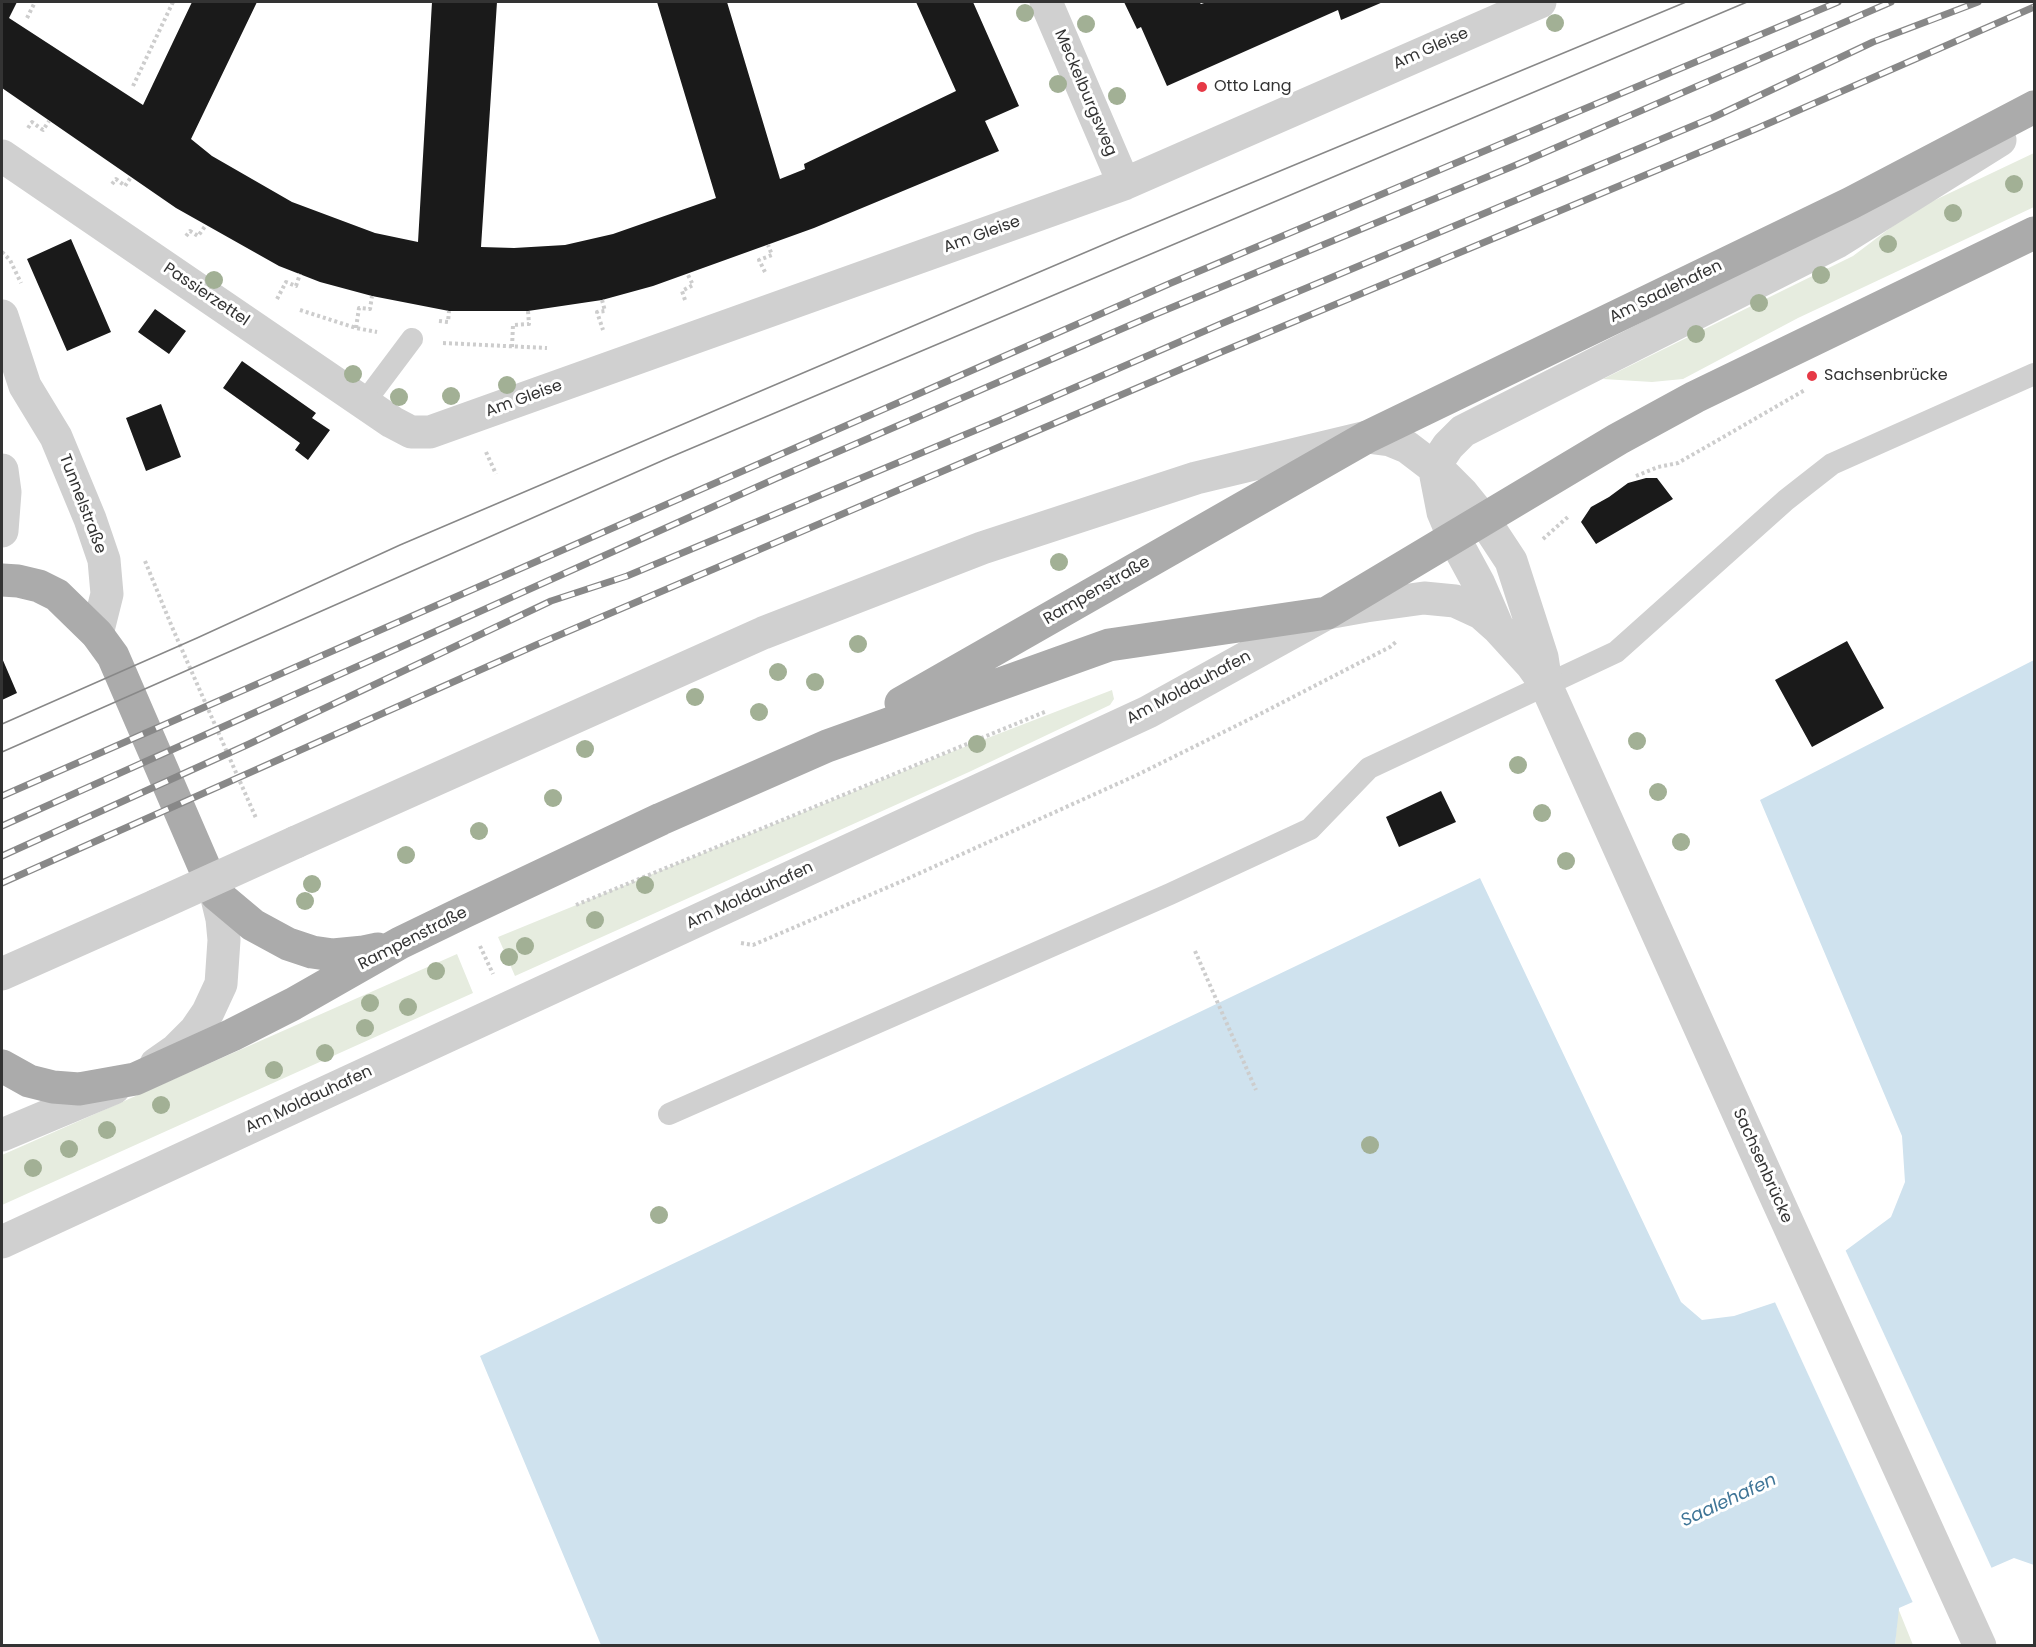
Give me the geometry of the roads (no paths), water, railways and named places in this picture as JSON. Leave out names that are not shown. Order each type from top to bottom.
[{"type":"main road","name":"Am Saalehafen","points":[[1367,437],[1851,203],[2034,109]]},
{"type":"main road","points":[[1484,520],[1618,439],[1695,397],[2034,232]]},
{"type":"main road","name":"Rampenstraße","points":[[827,746],[1367,437]]},
{"type":"main road","name":"Am Moldauhafen","points":[[1327,614],[1484,520]]},
{"type":"main road","points":[[2,580],[39,586],[57,596],[97,634],[113,656],[216,894],[253,925],[288,944],[312,952],[333,955],[364,952],[400,943]]},
{"type":"main road","name":"Rampenstraße","points":[[135,1079],[293,1004],[400,943],[661,819],[827,746],[1109,645],[1327,614]]},
{"type":"main road","points":[[2,1066],[29,1081],[53,1087],[79,1089],[135,1079]]},
{"type":"street","name":"Meckelburgsweg","points":[[1046,2],[1124,184]]},
{"type":"street","name":"Am Gleise","points":[[411,432],[430,432],[471,418],[1124,184],[1540,2]]},
{"type":"street","name":"Am Saalehafen","points":[[1499,629],[1479,584],[1454,538],[1440,498],[1436,476],[1440,458],[1463,431],[1837,242],[2021,127],[2034,109]]},
{"type":"street","name":"Passierzettel","points":[[2,156],[392,422],[411,432]]},
{"type":"street","name":"Tunnelstraße","points":[[2,316],[25,386],[56,437],[90,519],[104,560],[107,594],[97,634]]},
{"type":"street","points":[[2,974],[763,633],[982,548],[1197,478],[1367,437],[1390,440],[1407,447],[1438,470],[1463,494],[1484,520]]},
{"type":"street","points":[[2,470],[5,492],[2,531]]},
{"type":"street","name":"Sachsenbrücke","points":[[1484,520],[1511,561],[1542,657],[1546,685]]},
{"type":"street","name":"Sachsenbrücke","points":[[1327,614],[1424,598],[1437,598],[1464,604],[1499,629],[1532,664],[1546,685],[1980,1646]]},
{"type":"street","name":"Am Moldauhafen","points":[[2,1242],[1139,716],[1327,614]]},
{"type":"street","points":[[135,1079],[176,1050],[195,1031],[208,1012],[221,984],[224,940],[216,894]]},
{"type":"street","name":"Rampenstraße","points":[[2,1136],[135,1079]]},
{"type":"lane","points":[[364,403],[412,339]]},
{"type":"lane","points":[[669,1114],[1170,894],[1310,829],[1369,768],[1616,652],[1786,500],[1832,464],[2034,375]]},
{"type":"water","name":"Saalehafen","points":[[2034,660],[2034,1565],[2014,1558],[1899,1608],[1895,1645],[601,1645],[480,1356],[1480,878],[1681,1302],[1702,1320],[1734,1316],[1776,1302],[1891,1217],[1905,1182],[1902,1136],[1760,800]]},
{"type":"tram line","points":[[2,724],[400,545],[1119,238],[1686,2]]},
{"type":"tram line","points":[[2,752],[666,459],[1747,2]]},
{"type":"railway","points":[[2,796],[1171,283],[1838,2]]},
{"type":"railway","points":[[2,826],[777,478],[1156,314],[1516,165],[1891,2]]},
{"type":"railway","points":[[2,856],[249,744],[551,601],[627,576],[1000,420],[1223,323],[1714,117],[1873,42],[1978,2]]},
{"type":"railway","points":[[2,883],[536,645],[1219,353],[1758,128],[2034,7]]},
{"type":"place","name":"Otto Lang","points":[[1202,87]]},
{"type":"place","name":"Sachsenbrücke","points":[[1812,376]]}]
